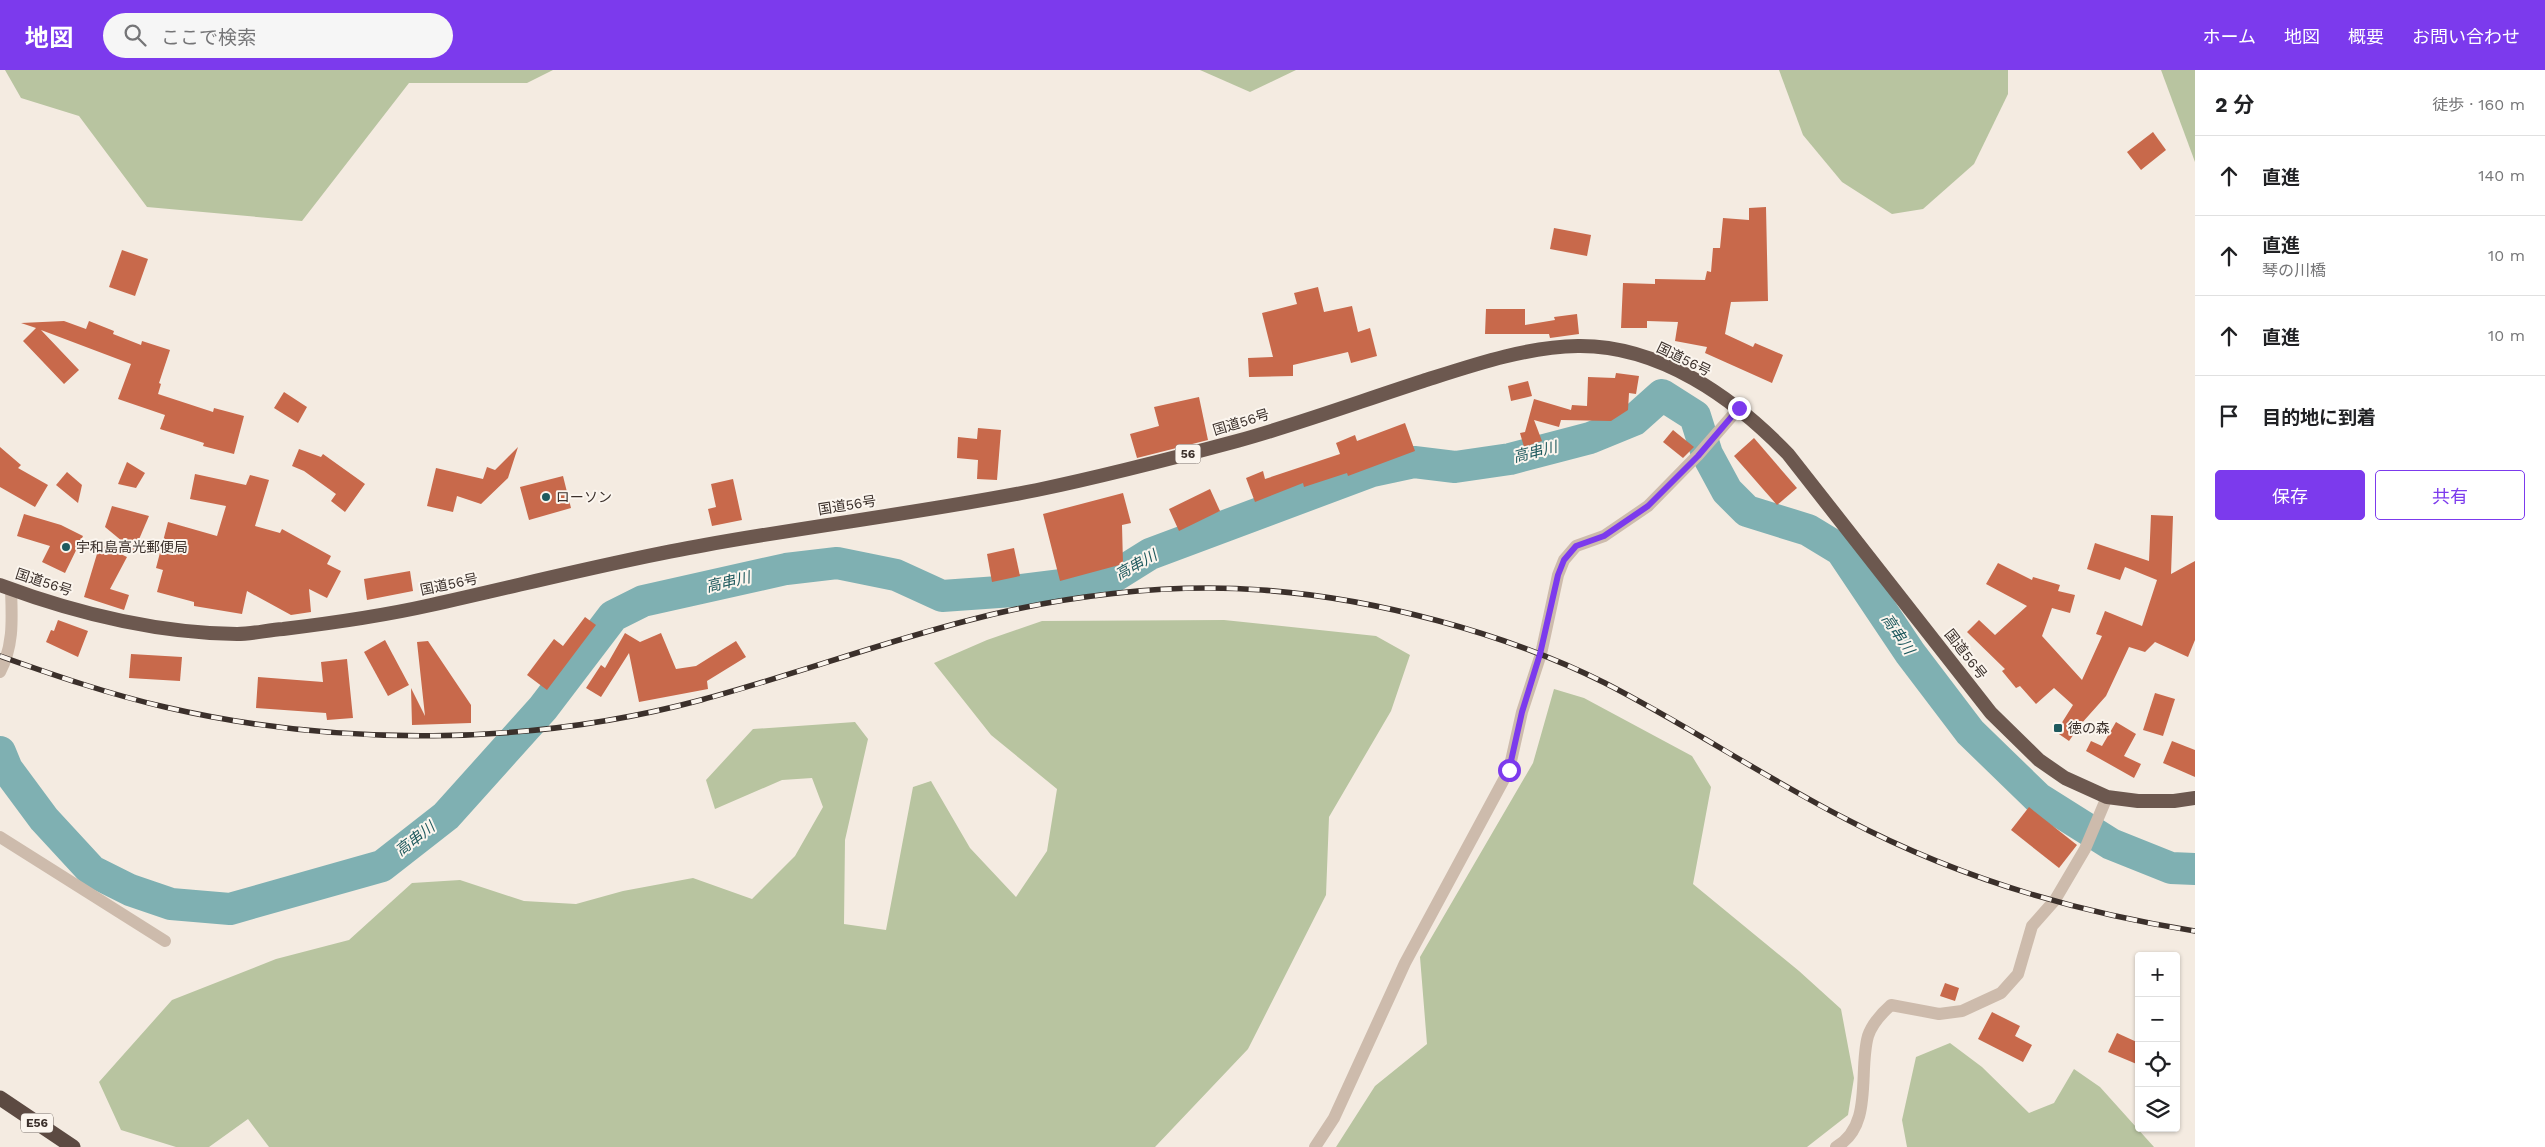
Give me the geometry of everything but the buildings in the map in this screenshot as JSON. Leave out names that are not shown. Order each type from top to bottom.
[{"type":"highway","name":"国道56号","points":[[6,587],[73,609],[124,621],[196,631],[240,634],[341,623],[701,545],[1033,491],[1244,440],[1460,369],[1539,350],[1580,346],[1658,361],[1692,378],[1739,408],[1758,423],[1788,454],[1991,713],[2038,760],[2065,778],[2107,797],[2138,801],[2174,801],[2195,798]]},
{"type":"highway","name":"E56","points":[[0,1098],[73,1147]]},
{"type":"street","points":[[1315,1147],[1334,1118],[1405,963],[1509,770],[1522,712],[1540,654],[1558,575],[1564,560],[1576,546],[1604,536],[1648,506],[1698,456],[1739,408]]},
{"type":"street","points":[[0,672],[7,658],[12,632],[6,587]]},
{"type":"street","points":[[1836,1147],[1842,1144],[1860,1120],[1868,1034],[1880,1014],[1891,1005],[1939,1014],[1962,1010],[2002,992],[2018,974],[2032,926],[2055,900],[2085,849],[2107,797]]},
{"type":"street","points":[[0,837],[165,941]]},
{"type":"green space","points":[[5,70],[553,70],[527,83],[409,83],[302,221],[147,207],[79,116],[21,98]]},
{"type":"green space","points":[[1200,70],[1296,70],[1250,92]]},
{"type":"green space","points":[[1779,70],[2008,70],[2008,94],[1974,164],[1923,209],[1892,214],[1842,182],[1803,135]]},
{"type":"green space","points":[[2161,70],[2195,70],[2195,162]]},
{"type":"green space","points":[[1224,620],[1376,636],[1410,655],[1391,711],[1329,817],[1326,895],[1248,1049],[1155,1147],[269,1147],[248,1119],[209,1147],[176,1147],[121,1130],[99,1082],[172,1000],[276,959],[349,940],[412,883],[460,880],[524,901],[576,904],[623,891],[693,878],[752,899],[795,856],[823,807],[812,778],[782,780],[715,809],[706,780],[753,729],[855,722],[868,739],[845,840],[844,924],[886,930],[913,787],[931,781],[970,848],[1016,897],[1047,851],[1057,789],[991,735],[934,663],[987,640],[1042,621]]},
{"type":"green space","points":[[1554,689],[1584,698],[1692,756],[1711,787],[1693,884],[1799,971],[1841,1009],[1854,1078],[1848,1115],[1807,1147],[1336,1147],[1375,1086],[1427,1044],[1420,957],[1533,763]]},
{"type":"green space","points":[[1950,1043],[1982,1067],[2029,1113],[2054,1103],[2074,1069],[2100,1087],[2135,1126],[2135,1132],[2140,1132],[2154,1147],[1907,1147],[1902,1120],[1916,1057]]},
{"type":"waterway","name":"高串川","points":[[0,752],[7,769],[44,819],[92,871],[130,890],[171,904],[230,909],[382,866],[446,816],[543,708],[613,616],[643,601],[786,569],[837,563],[896,575],[942,596],[1013,591],[1110,579],[1150,554],[1372,471],[1414,462],[1455,467],[1510,459],[1590,438],[1634,420],[1662,395],[1695,416],[1707,454],[1727,491],[1747,511],[1808,530],[1841,550],[1910,653],[1970,732],[2038,798],[2111,844],[2171,868],[2195,869]]},
{"type":"railway","points":[[0,656],[123,696],[165,707],[230,720],[297,729],[365,734],[433,736],[502,733],[569,726],[636,715],[701,700],[966,621],[1076,598],[1188,588],[1226,588],[1305,594],[1393,610],[1438,621],[1525,648],[1566,665],[1636,699],[1815,803],[1929,858],[2016,889],[2060,902],[2105,914],[2195,931]]},
{"type":"place","name":"ローソン","points":[[546,497]]},
{"type":"place","name":"宇和島高光郵便局","points":[[66,547]]},
{"type":"place","name":"徳の森","points":[[2058,728]]},
{"type":"route","points":[[1509,770],[1522,712],[1540,654],[1558,575],[1564,560],[1576,546],[1604,536],[1648,506],[1698,456],[1739,408]]}]
